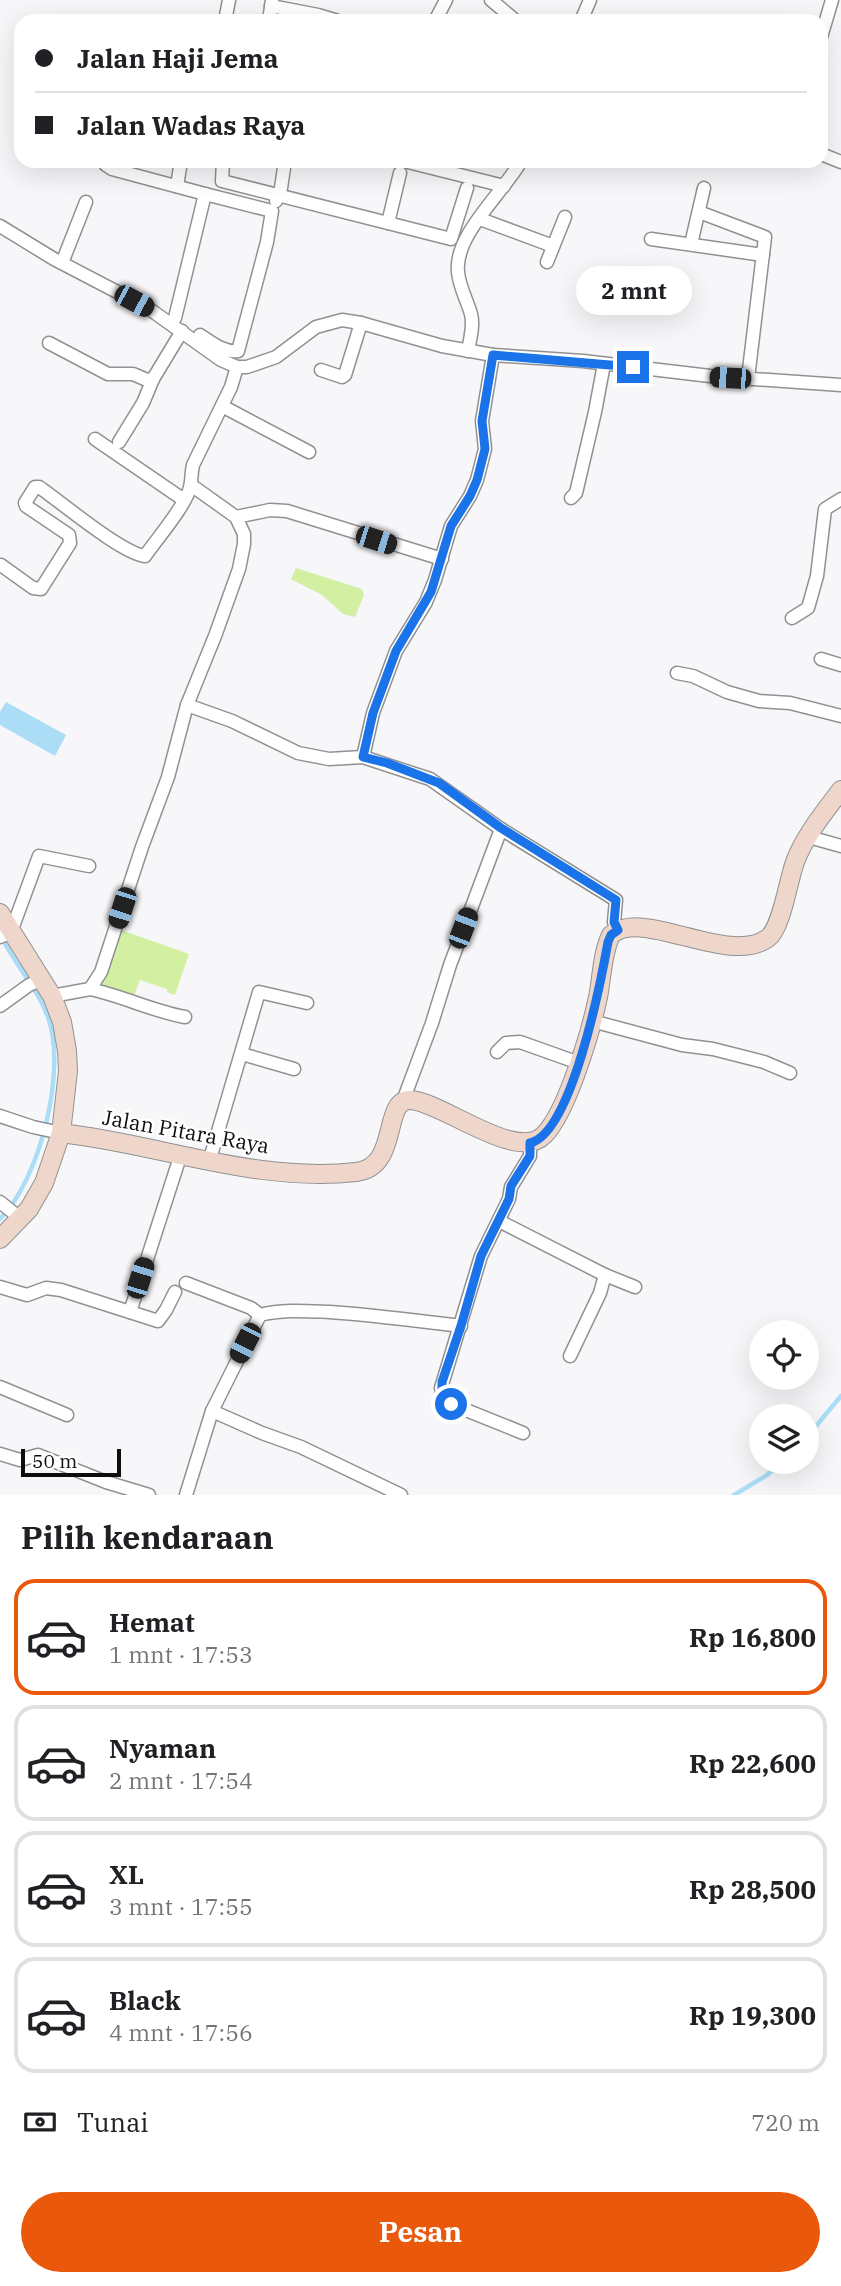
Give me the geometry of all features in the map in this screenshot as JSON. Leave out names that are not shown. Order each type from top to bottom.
[{"type":"main road","points":[[404,1101],[422,1102],[467,1125],[502,1137],[530,1143],[540,1140],[551,1127],[579,1063],[592,1021],[611,935],[618,930],[639,927],[730,944],[752,944],[766,939],[775,929],[796,858],[841,790]]},
{"type":"main road","points":[[0,913],[6,934],[62,1021],[68,1051],[68,1071],[56,1132],[40,1192],[7,1218]]},
{"type":"main road","name":"Jalan Pitara Raya","points":[[56,1132],[111,1140],[209,1162],[319,1173],[369,1170],[385,1150],[393,1116],[404,1101]]},
{"type":"street","points":[[491,0],[508,14]]},
{"type":"street","points":[[271,3],[314,14]]},
{"type":"street","points":[[110,168],[272,211]]},
{"type":"street","points":[[177,186],[180,168]]},
{"type":"street","points":[[223,168],[222,181],[451,239],[467,188]]},
{"type":"street","points":[[143,295],[217,345],[232,352],[238,351],[285,168]]},
{"type":"street","points":[[388,223],[402,168]]},
{"type":"street","points":[[441,168],[504,186]]},
{"type":"street","points":[[468,351],[471,315],[458,275],[462,245],[516,168]]},
{"type":"street","points":[[691,244],[704,188]]},
{"type":"street","points":[[175,318],[205,194]]},
{"type":"street","points":[[62,263],[86,202]]},
{"type":"street","points":[[699,212],[764,234],[748,378]]},
{"type":"street","points":[[547,262],[565,217]]},
{"type":"street","points":[[480,219],[553,246]]},
{"type":"street","points":[[0,226],[62,263],[148,308],[221,360],[237,367],[247,367],[276,357],[316,327],[342,320],[493,355],[698,375],[841,385]]},
{"type":"street","points":[[651,239],[763,255]]},
{"type":"street","points":[[321,370],[342,377],[345,375],[361,323]]},
{"type":"street","points":[[119,442],[181,331]]},
{"type":"street","points":[[48,343],[108,374],[133,374],[147,380],[153,379]]},
{"type":"street","points":[[363,757],[373,713],[396,651],[426,602],[451,526],[470,496],[485,454],[482,421],[493,355]]},
{"type":"street","points":[[571,498],[576,493],[604,364]]},
{"type":"street","points":[[1,565],[33,588],[41,589],[70,543],[69,535],[26,506],[25,503],[35,486],[113,540],[140,556],[145,556],[184,500],[191,485],[193,465],[222,406],[237,367]]},
{"type":"street","points":[[222,406],[309,452]]},
{"type":"street","points":[[95,439],[184,500]]},
{"type":"street","points":[[90,989],[101,972],[168,777],[187,705],[215,636],[243,553],[244,534],[236,517],[191,485]]},
{"type":"street","points":[[792,618],[808,608],[817,576],[825,509],[841,499]]},
{"type":"street","points":[[236,517],[270,510],[287,511],[442,559]]},
{"type":"street","points":[[821,659],[841,665]]},
{"type":"street","points":[[677,673],[693,676],[727,692],[759,701],[790,703],[841,716]]},
{"type":"street","points":[[187,705],[242,725],[298,753],[329,759],[363,757],[439,783],[501,828],[616,900],[614,922],[618,930]]},
{"type":"street","points":[[404,1101],[459,927],[501,828]]},
{"type":"street","points":[[809,837],[841,846]]},
{"type":"street","points":[[6,934],[39,856],[89,866]]},
{"type":"street","points":[[0,1006],[40,985],[90,989],[121,997],[153,1010],[185,1017]]},
{"type":"street","points":[[209,1162],[259,992],[307,1003]]},
{"type":"street","points":[[592,1021],[682,1045],[713,1049],[764,1062],[790,1073]]},
{"type":"street","points":[[497,1052],[513,1041],[579,1063]]},
{"type":"street","points":[[242,1054],[294,1069]]},
{"type":"street","points":[[0,1116],[56,1132]]},
{"type":"street","points":[[523,1433],[451,1404],[442,1394],[442,1382],[481,1256],[499,1221],[511,1186],[530,1156],[530,1143]]},
{"type":"street","points":[[130,1312],[180,1157]]},
{"type":"street","points":[[499,1221],[605,1275],[635,1287]]},
{"type":"street","points":[[570,1356],[600,1293],[605,1275]]},
{"type":"street","points":[[186,1283],[251,1308],[260,1315],[285,1310],[461,1326]]},
{"type":"street","points":[[0,1287],[27,1295],[50,1287],[158,1321],[175,1292]]},
{"type":"street","points":[[186,1495],[212,1411],[260,1315]]},
{"type":"street","points":[[0,1387],[67,1415]]},
{"type":"street","points":[[212,1411],[301,1447],[401,1495]]},
{"type":"street","points":[[0,1454],[20,1460],[38,1455],[106,1482],[149,1495]]},
{"type":"green space","points":[[296,568],[362,589],[364,595],[355,617],[343,614],[322,595],[291,579]]},
{"type":"green space","points":[[121,930],[189,954],[175,995],[167,992],[167,989],[140,980],[134,996],[102,985]]},
{"type":"water","points":[[6,702],[66,735],[55,756],[0,725],[0,712]]},
{"type":"waterway","points":[[0,1219],[14,1201],[38,1152],[52,1094],[54,1066],[53,1040],[48,1017],[2,938]]},
{"type":"waterway","points":[[819,1423],[841,1396]]},
{"type":"waterway","points":[[734,1495],[768,1474]]},
{"type":"route","points":[[451,1404],[442,1394],[442,1382],[481,1256],[509,1199],[511,1186],[530,1156],[530,1143],[540,1140],[551,1127],[570,1087],[592,1021],[608,942],[611,935],[618,930],[614,922],[616,900],[481,815],[439,783],[363,757],[365,741],[396,651],[431,592],[451,526],[466,504],[477,480],[486,444],[482,421],[493,355],[633,367]]}]
